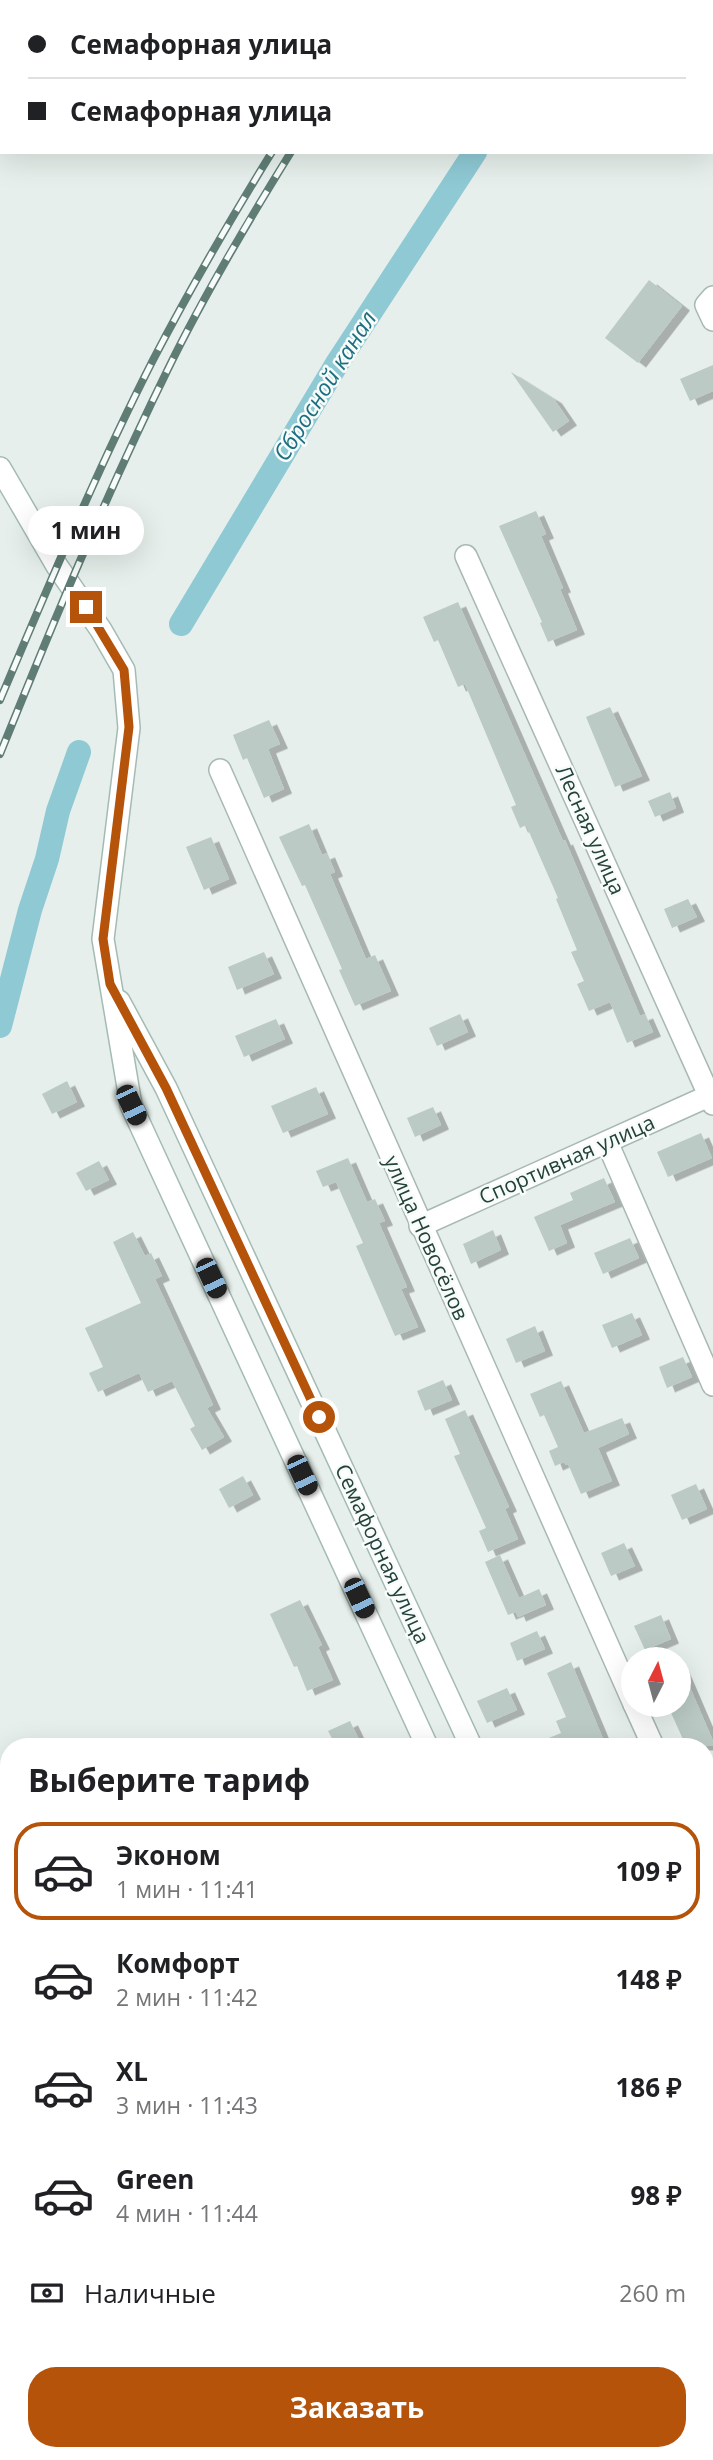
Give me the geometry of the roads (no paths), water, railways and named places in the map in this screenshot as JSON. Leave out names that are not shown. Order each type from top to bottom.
[{"type":"street","name":"Семафорная улица","points":[[0,468],[57,566],[102,630],[124,670],[129,727],[103,939],[131,1105],[423,1738]]},
{"type":"street","name":"Лесная улица","points":[[466,556],[712,1098]]},
{"type":"street","name":"улица Новосёлов","points":[[220,770],[621,1675]]},
{"type":"street","name":"Семафорная улица","points":[[110,984],[166,1088],[467,1738]]},
{"type":"street","points":[[131,1105],[135,1083],[142,1076],[155,1080],[166,1088]]},
{"type":"street","name":"Спортивная улица","points":[[420,1226],[712,1098]]},
{"type":"street","points":[[607,1142],[713,1385]]},
{"type":"street","name":"улица Новосёлов","points":[[640,1717],[649,1738]]},
{"type":"waterway","name":"Сбросной канал","points":[[181,624],[338,362],[474,154]]},
{"type":"waterway","name":"Сбросной канал","points":[[0,1026],[58,811],[79,752]]},
{"type":"railway","points":[[0,700],[132,402],[196,281],[271,154]]},
{"type":"railway","points":[[0,754],[80,560],[168,369],[226,259],[290,154]]}]
